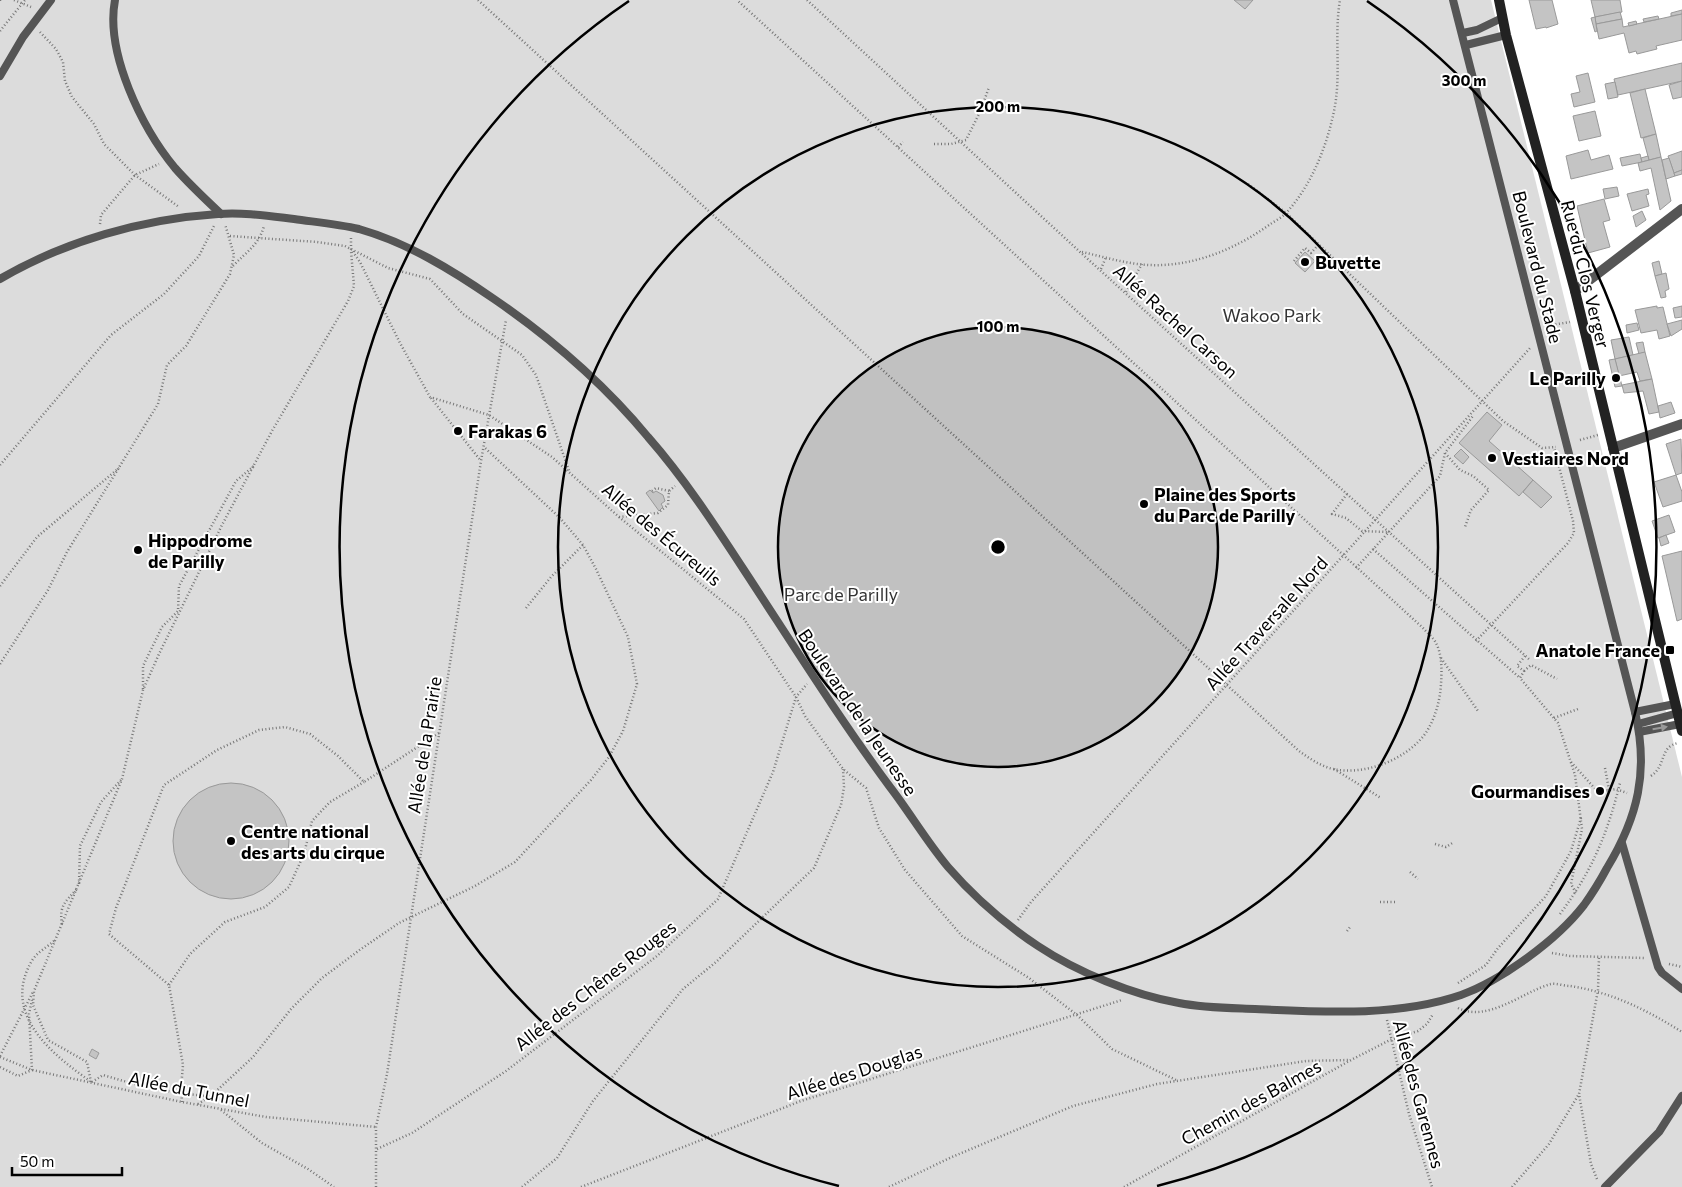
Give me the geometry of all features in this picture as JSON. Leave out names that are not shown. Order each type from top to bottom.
[{"type":"street","name":"Rue du Clos Verger","points":[[1499,0],[1506,35],[1575,291],[1679,717]]},
{"type":"street","points":[[1575,291],[1682,209]]},
{"type":"street","points":[[1613,448],[1682,424]]},
{"type":"lane","points":[[0,76],[32,24],[51,0]]},
{"type":"lane","points":[[115,0],[114,37],[121,70],[151,133],[169,159],[221,214]]},
{"type":"lane","name":"Boulevard du Stade","points":[[1453,0],[1540,336],[1638,728],[1641,779],[1629,828],[1622,843],[1582,907],[1564,927],[1535,951]]},
{"type":"lane","points":[[1463,33],[1477,30],[1502,18]]},
{"type":"lane","points":[[1466,45],[1506,35]]},
{"type":"lane","name":"Boulevard de la Jeunesse","points":[[0,279],[28,262],[98,236],[152,222],[221,214],[266,216],[351,227],[388,239],[449,269],[508,309],[596,381],[653,442],[683,481],[855,739],[945,863],[972,892],[1012,927],[1041,948],[1140,994],[1178,1003],[1214,1007],[1294,1011],[1379,1010],[1422,1005],[1465,994],[1535,951]]},
{"type":"lane","points":[[1635,712],[1679,717]]},
{"type":"lane","points":[[1638,728],[1679,717]]},
{"type":"lane","points":[[1622,843],[1658,967],[1662,973],[1682,989]]},
{"type":"lane","points":[[1603,1187],[1659,1132],[1682,1096]]},
{"type":"path","points":[[14,0],[24,1],[41,13]]},
{"type":"path","points":[[478,0],[1299,751],[1315,762],[1333,768],[1381,798]]},
{"type":"path","points":[[737,0],[1423,628],[1436,642],[1440,656],[1441,689],[1436,714],[1427,732],[1399,757],[1385,763],[1366,768],[1333,768]]},
{"type":"path","points":[[1080,252],[1142,264],[1178,264],[1207,257],[1241,242],[1286,213],[1317,164],[1330,127],[1337,86],[1336,20],[1340,0]]},
{"type":"path","points":[[0,31],[24,1]]},
{"type":"path","name":"Allée Rachel Carson","points":[[809,1],[1080,252],[1101,269],[1530,660]]},
{"type":"path","points":[[32,24],[56,49],[63,62],[65,81],[72,97],[94,124],[104,144],[135,175],[194,217]]},
{"type":"path","points":[[934,144],[966,140],[989,86]]},
{"type":"path","points":[[898,147],[903,142]]},
{"type":"path","points":[[98,236],[101,215],[135,175],[169,159]]},
{"type":"path","points":[[1248,184],[1286,213],[1503,421],[1542,448],[1555,447],[1573,521],[1574,533],[1568,543],[1476,641]]},
{"type":"path","points":[[0,664],[48,590],[67,552],[122,466],[158,404],[167,365],[186,346],[202,323],[230,274],[234,255],[230,236],[221,214]]},
{"type":"path","points":[[0,466],[111,335],[164,294],[198,256],[221,214]]},
{"type":"path","points":[[232,267],[260,238],[266,216]]},
{"type":"path","points":[[0,1057],[34,991],[79,887],[122,779],[143,690],[178,611],[272,432],[348,301],[354,286],[351,227]]},
{"type":"path","points":[[230,236],[317,242],[351,249],[388,268],[430,279],[463,314],[522,354],[536,375],[569,472]]},
{"type":"path","points":[[1294,261],[1305,248],[1311,253],[1319,244]]},
{"type":"path","points":[[351,249],[360,262],[400,343],[430,397],[482,461]]},
{"type":"path","points":[[1101,269],[1106,257]]},
{"type":"path","points":[[1126,292],[1142,264]]},
{"type":"path","name":"Allée de la Prairie","points":[[376,1187],[376,1127],[387,1074],[489,415],[508,309]]},
{"type":"path","points":[[1552,326],[1571,321]]},
{"type":"path","name":"Allée Traversale Nord","points":[[1012,927],[1031,902],[1483,403],[1540,336]]},
{"type":"path","name":"Allée des Écureuils","points":[[430,397],[489,415],[552,457],[619,517],[744,619],[796,697],[805,716],[837,758],[843,769],[866,788],[879,828],[905,870],[962,936],[1029,978],[1077,1015],[1112,1049],[1178,1081]]},
{"type":"path","points":[[1356,568],[1440,476],[1445,453],[1483,403]]},
{"type":"path","points":[[1580,440],[1598,435]]},
{"type":"path","points":[[198,1104],[211,1096],[253,1056],[291,1009],[322,978],[368,943],[399,923],[475,886],[515,862],[591,780],[609,757],[623,731],[638,684],[628,637],[583,545],[531,489],[484,447]]},
{"type":"path","points":[[1445,453],[1460,470],[1473,476],[1489,490],[1471,510],[1465,527]]},
{"type":"path","points":[[0,586],[37,537],[122,466]]},
{"type":"path","points":[[143,690],[143,666],[162,627],[178,611],[179,586],[236,481],[255,466]]},
{"type":"path","points":[[652,491],[656,488],[669,491],[683,481]]},
{"type":"path","points":[[619,517],[658,513],[668,505],[669,491]]},
{"type":"path","points":[[1346,494],[1332,514],[1346,518],[1362,532],[1367,530],[1388,532]]},
{"type":"path","points":[[526,608],[551,577],[583,545]]},
{"type":"path","points":[[1373,548],[1520,678],[1558,723],[1575,775],[1581,818],[1582,835],[1571,884],[1576,892]]},
{"type":"path","points":[[1440,656],[1478,710]]},
{"type":"path","points":[[1524,671],[1518,666],[1525,656]]},
{"type":"path","points":[[1520,678],[1524,671],[1531,666],[1557,679]]},
{"type":"path","name":"Allée des Chênes Rouges","points":[[377,1149],[412,1133],[506,1071],[657,956],[718,899],[773,772],[796,697],[814,676]]},
{"type":"path","points":[[1554,718],[1578,709]]},
{"type":"path","points":[[182,1102],[183,1065],[169,985],[109,934],[116,908],[164,785],[217,750],[259,730],[285,727],[310,734],[338,756],[364,782]]},
{"type":"path","points":[[169,985],[190,954],[225,922],[264,908],[289,887],[304,854],[312,821],[330,802],[393,764],[439,733]]},
{"type":"path","points":[[1641,779],[1652,776],[1658,771],[1662,764],[1665,750],[1670,744],[1682,742]]},
{"type":"path","points":[[1570,761],[1598,792],[1619,790],[1638,797]]},
{"type":"path","points":[[1605,768],[1609,790]]},
{"type":"path","points":[[522,1187],[557,1158],[593,1101],[683,989],[716,962],[814,868],[841,804],[844,787],[843,769]]},
{"type":"path","points":[[62,924],[60,912],[65,902],[79,887],[80,846],[101,802],[122,779]]},
{"type":"path","points":[[1555,920],[1576,892],[1599,852],[1612,820],[1620,783]]},
{"type":"path","name":"Chemin des Balmes","points":[[1124,1187],[1351,1060],[1390,1040],[1418,1031],[1427,1024],[1442,1000],[1463,978],[1486,965],[1498,948],[1546,896],[1565,865],[1581,818]]},
{"type":"path","points":[[1435,844],[1446,847],[1454,842]]},
{"type":"path","points":[[1410,872],[1418,879]]},
{"type":"path","points":[[1380,902],[1397,902]]},
{"type":"path","points":[[1347,931],[1350,927]]},
{"type":"path","points":[[18,985],[33,958],[55,940]]},
{"type":"path","points":[[1535,951],[1570,956],[1641,958]]},
{"type":"path","points":[[1599,957],[1598,990],[1579,1094],[1591,1164],[1603,1187]]},
{"type":"path","points":[[1442,1000],[1469,1013],[1500,1006],[1552,984],[1598,990],[1655,1015],[1682,1032]]},
{"type":"path","points":[[0,1067],[18,1076],[32,1070],[29,1014],[34,991]]},
{"type":"path","points":[[34,991],[33,1005],[48,1040],[87,1062],[91,1082]]},
{"type":"path","name":"Allée des Douglas","points":[[581,1187],[801,1101],[1140,994]]},
{"type":"path","points":[[17,1009],[20,1018],[31,1033],[55,1056],[91,1082]]},
{"type":"path","name":"Allée des Garennes","points":[[1379,1010],[1386,1016],[1390,1040],[1432,1187]]},
{"type":"path","name":"Allée du Tunnel","points":[[0,1057],[32,1070],[266,1118],[376,1127]]},
{"type":"path","points":[[889,1187],[952,1157],[1073,1106],[1178,1081],[1306,1061],[1351,1060]]},
{"type":"path","points":[[91,1082],[103,1076],[146,1088],[181,1094],[211,1096]]},
{"type":"path","points":[[1512,1187],[1549,1144],[1579,1094]]},
{"type":"path","points":[[220,1109],[262,1143],[308,1169],[334,1187]]},
{"type":"green space","name":"Parc de Parilly","points":[[0,0],[1491,0],[1682,777],[1682,1187],[0,1187]]},
{"type":"building","points":[[1234,0],[1253,0],[1245,9]]},
{"type":"building","points":[[1529,0],[1552,0],[1558,24],[1536,29]]},
{"type":"building","points":[[1591,0],[1620,0],[1622,12],[1595,17]]},
{"type":"building","points":[[1682,10],[1682,14],[1671,16],[1671,13]]},
{"type":"building","points":[[1620,12],[1622,19],[1596,24],[1595,17]]},
{"type":"building","points":[[1682,14],[1682,40],[1656,46],[1657,49],[1637,54],[1636,51],[1629,53],[1624,33],[1599,39],[1596,24],[1622,19],[1623,27]]},
{"type":"building","points":[[1658,16],[1659,19],[1644,22],[1643,19]]},
{"type":"building","points":[[1595,17],[1597,31],[1595,32],[1591,18]]},
{"type":"building","points":[[1636,21],[1637,24],[1629,26],[1628,23]]},
{"type":"building","points":[[1682,63],[1682,81],[1618,95],[1614,79]]},
{"type":"building","points":[[1588,73],[1595,102],[1574,107],[1571,94],[1580,92],[1576,76]]},
{"type":"building","points":[[1682,81],[1682,97],[1673,99],[1669,85]]},
{"type":"building","points":[[1615,82],[1618,97],[1608,99],[1605,84]]},
{"type":"building","points":[[1645,89],[1656,134],[1641,138],[1630,93]]},
{"type":"building","points":[[1595,111],[1601,136],[1579,141],[1573,116]]},
{"type":"building","points":[[1656,134],[1661,157],[1649,160],[1643,138]]},
{"type":"building","points":[[1588,150],[1591,160],[1609,155],[1613,169],[1571,179],[1566,156]]},
{"type":"building","points":[[1682,151],[1682,170],[1674,173],[1668,156]]},
{"type":"building","points":[[1640,154],[1642,162],[1622,166],[1620,158]]},
{"type":"building","points":[[1648,156],[1649,160],[1642,162],[1641,158]]},
{"type":"building","points":[[1661,157],[1671,201],[1660,210],[1651,168],[1640,171],[1638,163]]},
{"type":"building","points":[[1669,158],[1675,176],[1666,179],[1662,160]]},
{"type":"building","points":[[1682,170],[1682,174],[1675,176],[1674,173]]},
{"type":"building","points":[[1617,187],[1619,196],[1605,199],[1603,189]]},
{"type":"building","points":[[1648,189],[1649,194],[1646,195],[1649,206],[1632,211],[1627,194]]},
{"type":"building","points":[[1604,199],[1610,220],[1603,222],[1610,247],[1588,253],[1577,206]]},
{"type":"building","points":[[1642,211],[1646,220],[1636,227],[1633,216]]},
{"type":"building","name":"Buvette","points":[[1305,252],[1315,261],[1305,272],[1295,263]]},
{"type":"building","points":[[1659,261],[1662,274],[1655,276],[1652,263]]},
{"type":"building","points":[[1666,273],[1669,289],[1665,291],[1666,297],[1661,298],[1655,276]]},
{"type":"building","points":[[1657,306],[1657,308],[1663,307],[1670,336],[1659,339],[1657,330],[1641,333],[1635,310]]},
{"type":"building","points":[[1682,306],[1682,317],[1675,318],[1673,308]]},
{"type":"building","points":[[1682,320],[1682,329],[1671,336],[1667,324]]},
{"type":"building","points":[[1637,323],[1639,330],[1627,333],[1626,325]]},
{"type":"building","points":[[1629,337],[1633,355],[1615,359],[1611,340]]},
{"type":"building","points":[[1643,342],[1645,352],[1639,354],[1636,343]]},
{"type":"building","points":[[1645,352],[1652,379],[1640,381],[1637,372],[1619,376],[1615,359]]},
{"type":"building","points":[[1615,359],[1622,386],[1615,387],[1609,360]]},
{"type":"building","points":[[1652,379],[1659,412],[1649,414],[1643,391],[1624,393],[1622,385]]},
{"type":"building","points":[[1671,402],[1675,413],[1660,418],[1658,406]]},
{"type":"building","name":"Vestiaires Nord","points":[[1487,412],[1502,425],[1489,441],[1533,480],[1519,496],[1459,443]]},
{"type":"building","points":[[1681,439],[1682,473],[1676,475],[1666,444]]},
{"type":"building","points":[[1461,449],[1469,457],[1463,464],[1454,456]]},
{"type":"building","points":[[1676,475],[1682,492],[1682,501],[1663,507],[1654,482]]},
{"type":"building","points":[[1533,480],[1552,497],[1541,508],[1523,492]]},
{"type":"building","points":[[650,490],[653,493],[656,491],[663,495],[665,501],[661,504],[663,507],[659,511],[646,493]]},
{"type":"building","points":[[1669,515],[1675,532],[1658,538],[1652,521]]},
{"type":"building","points":[[1666,535],[1669,543],[1661,546],[1659,538]]},
{"type":"building","points":[[1682,551],[1682,619],[1677,621],[1662,556]]},
{"type":"building","name":"Centre national des arts du cirque","points":[[231,783],[253,787],[263,792],[272,800],[280,809],[285,819],[289,841],[285,863],[280,873],[272,882],[263,890],[253,895],[231,899],[209,895],[199,890],[190,882],[182,873],[177,863],[173,841],[177,819],[182,809],[190,800],[199,792],[209,787]]},
{"type":"building","points":[[92,1049],[99,1053],[96,1059],[89,1055]]},
{"type":"place","name":"Buvette","points":[[1305,262]]},
{"type":"place","name":"Le Parilly","points":[[1616,378]]},
{"type":"place","name":"Farakas 6","points":[[458,431]]},
{"type":"place","name":"Vestiaires Nord","points":[[1492,458]]},
{"type":"place","name":"Plaine des Sports du Parc de Parilly","points":[[1144,504]]},
{"type":"place","name":"Hippodrome de Parilly","points":[[138,550]]},
{"type":"place","name":"Anatole France","points":[[1670,650]]},
{"type":"place","name":"Gourmandises","points":[[1600,791]]},
{"type":"place","name":"Centre national des arts du cirque","points":[[231,841]]},
{"type":"park label","name":"Wakoo Park","points":[[1272,315]]}]
